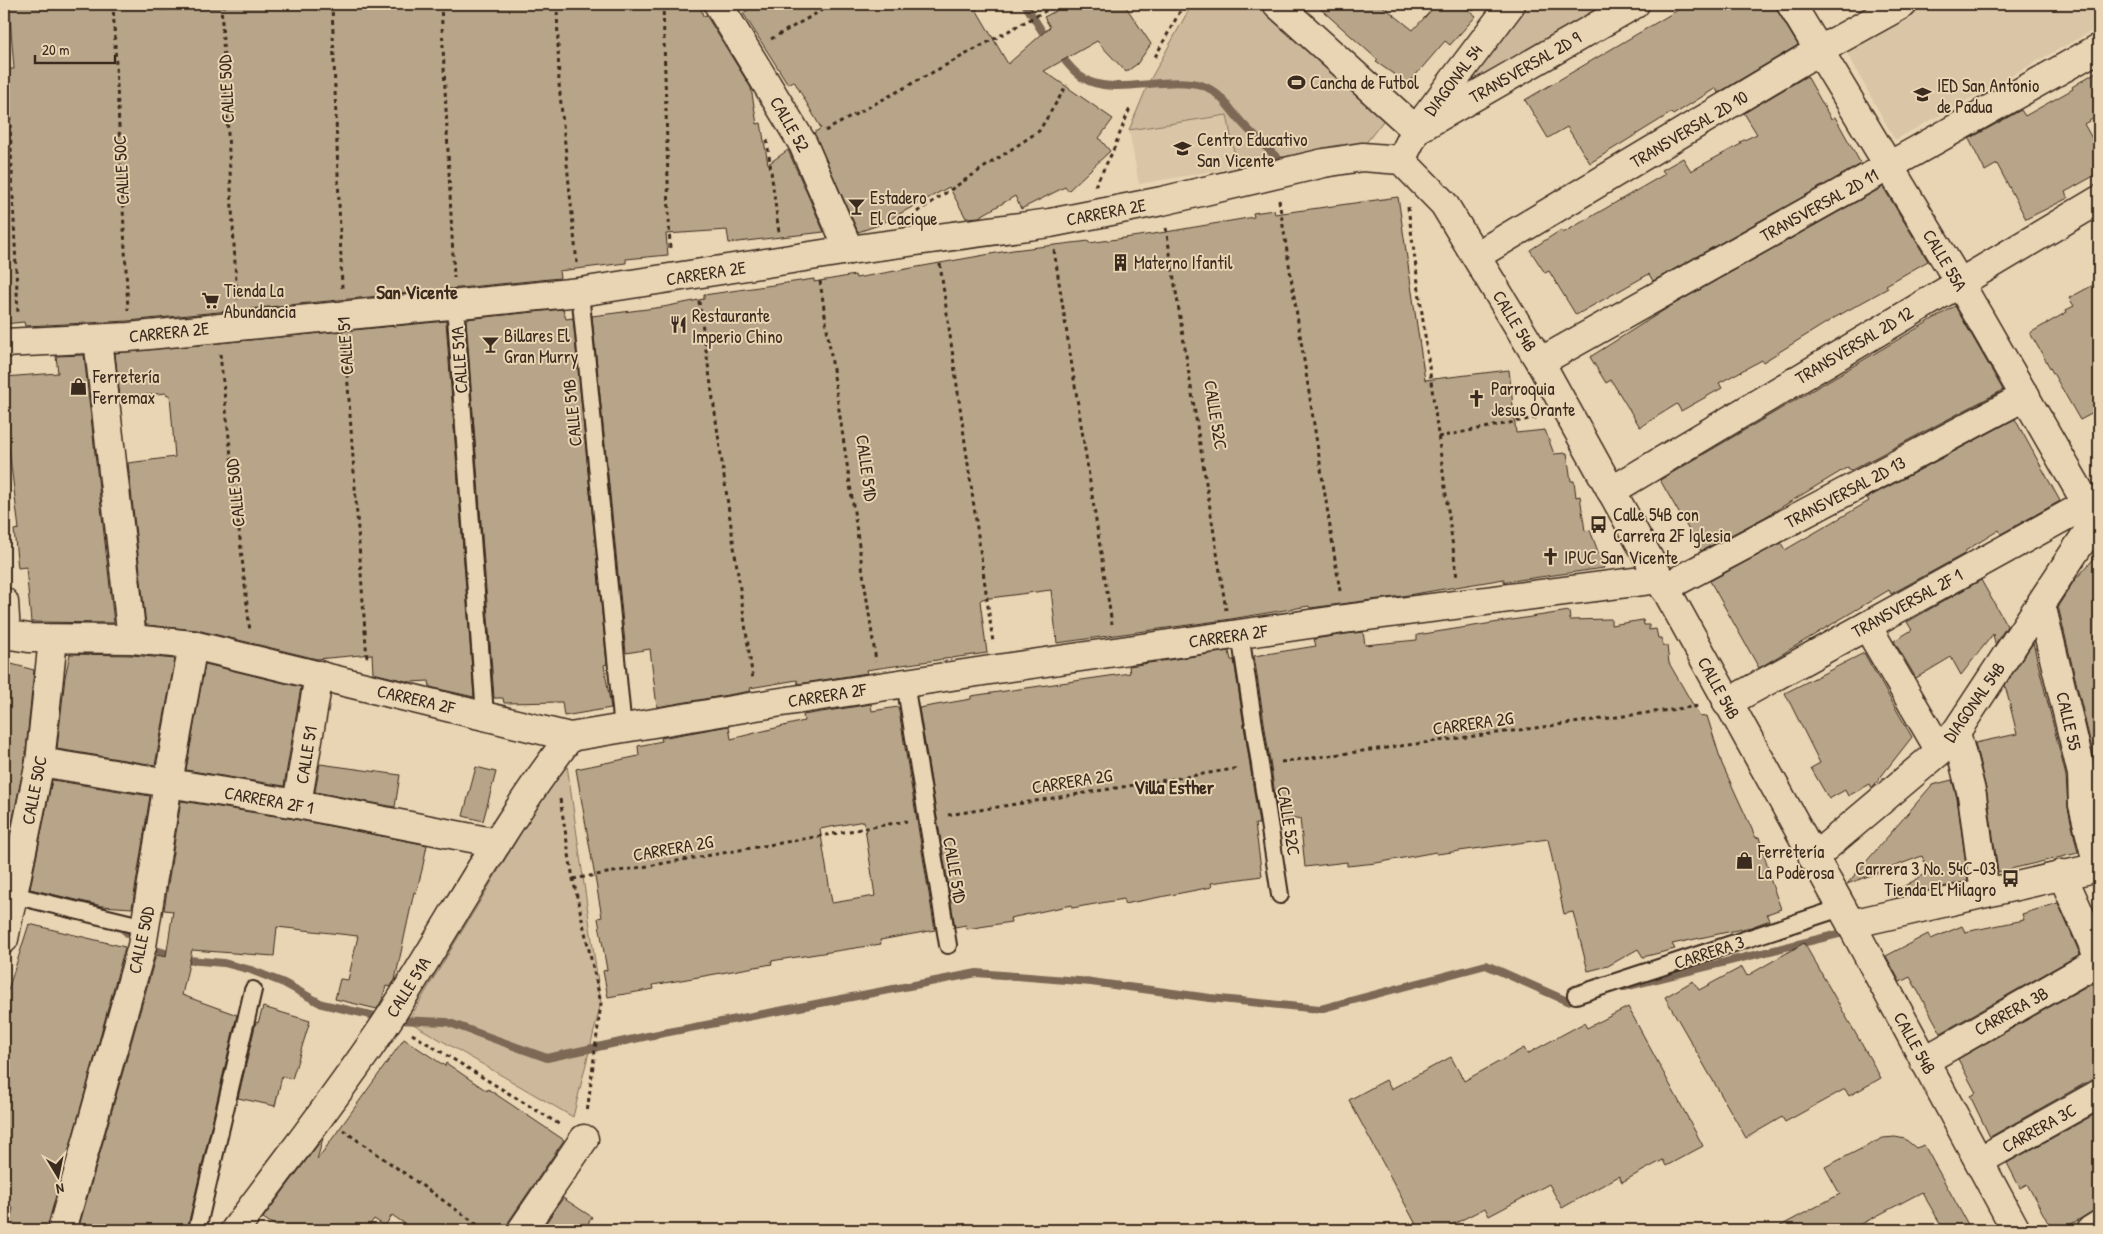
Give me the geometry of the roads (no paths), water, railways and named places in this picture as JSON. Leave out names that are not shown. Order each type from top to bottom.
[{"type":"street","name":"CALLE 52","points":[[718,4],[803,144],[849,250]]},
{"type":"street","points":[[1277,4],[1416,130]]},
{"type":"street","name":"DIAGONAL 54","points":[[1401,160],[1416,130],[1512,4]]},
{"type":"street","name":"TRANSVERSAL 2D 9","points":[[1416,130],[1635,4]]},
{"type":"street","name":"CALLE 55A","points":[[1791,4],[2095,512]]},
{"type":"street","name":"TRANSVERSAL 2D 10","points":[[1476,256],[1818,51],[1903,4]]},
{"type":"street","name":"TRANSVERSAL 2D 11","points":[[1540,362],[2099,48]]},
{"type":"street","name":"CARRERA 2E","points":[[12,343],[98,339],[580,292],[849,250],[1050,223],[1275,175],[1324,162],[1362,157],[1401,160]]},
{"type":"street","name":"CALLE 54B","points":[[1401,160],[1444,204],[1540,362],[1846,916],[2016,1230]]},
{"type":"street","name":"TRANSVERSAL 2D 12","points":[[1611,491],[1959,282],[2097,205]]},
{"type":"street","points":[[98,339],[132,639]]},
{"type":"street","name":"TRANSVERSAL 2D 13","points":[[1661,584],[2026,396]]},
{"type":"street","name":"DIAGONAL 54B","points":[[1813,858],[1948,742],[2042,604],[2095,512]]},
{"type":"street","name":"TRANSVERSAL 2F 1","points":[[1727,703],[1868,626],[2095,512]]},
{"type":"street","name":"CARRERA 2F","points":[[5,634],[29,638],[132,639],[193,645],[570,737],[892,685],[1344,619],[1661,584]]},
{"type":"street","points":[[4,602],[5,634]]},
{"type":"street","name":"CALLE 55","points":[[2042,604],[2082,774],[2083,805],[2099,867]]},
{"type":"street","points":[[1868,626],[1948,742],[1972,795],[1985,893]]},
{"type":"street","name":"CALLE 50C","points":[[4,939],[40,762],[53,639]]},
{"type":"street","name":"CALLE 50D","points":[[62,1230],[145,927],[193,645]]},
{"type":"street","name":"CALLE 51","points":[[297,804],[319,675]]},
{"type":"street","name":"CALLE 51A","points":[[235,1230],[323,1115],[388,1019],[497,843],[553,759],[570,737]]},
{"type":"street","name":"CARRERA 2F 1","points":[[40,762],[297,804],[497,843]]},
{"type":"street","name":"CARRERA 3","points":[[1846,916],[1985,893],[2099,867]]},
{"type":"street","points":[[2062,874],[2099,960]]},
{"type":"street","name":"CARRERA 3B","points":[[1924,1061],[2099,960]]},
{"type":"street","name":"CARRERA 3C","points":[[1979,1161],[2099,1094]]},
{"type":"street","points":[[522,1230],[584,1139]]},
{"type":"street","points":[[2091,1230],[2099,1226]]},
{"type":"lane","name":"CALLE 51B","points":[[580,292],[623,729]]},
{"type":"lane","name":"CALLE 51A","points":[[455,304],[485,715]]},
{"type":"lane","name":"CALLE 52C","points":[[1235,635],[1280,895]]},
{"type":"lane","name":"CALLE 51D","points":[[892,685],[925,818],[948,945]]},
{"type":"lane","points":[[13,895],[145,927]]},
{"type":"lane","name":"CARRERA 3","points":[[1576,995],[1846,916]]},
{"type":"lane","points":[[197,1230],[253,990]]},
{"type":"waterway","points":[[1025,4],[1048,41]]},
{"type":"waterway","points":[[1059,53],[1076,73],[1095,83],[1109,86],[1124,86],[1172,82],[1201,85],[1208,88],[1220,97],[1250,131],[1286,166]]},
{"type":"waterway","points":[[115,926],[123,929],[136,941]]},
{"type":"waterway","points":[[1624,987],[1851,931]]},
{"type":"waterway","points":[[146,947],[188,960],[224,963],[251,970],[284,983],[322,1004],[384,1018]]},
{"type":"waterway","points":[[396,1020],[447,1022],[547,1058],[648,1036],[977,973],[1091,982],[1210,998],[1320,1009],[1486,965],[1567,1001],[1579,998]]},
{"type":"place","name":"Cancha de Futbol","points":[[1296,82]]},
{"type":"place","name":"IED San Antonio de Padua","points":[[1923,95]]},
{"type":"place","name":"Centro Educativo San Vicente","points":[[1183,149]]},
{"type":"place","name":"Estadero El Cacique","points":[[856,207]]},
{"type":"place","name":"Materno Ifantil","points":[[1120,262]]},
{"type":"place","name":"Tienda La Abundancia","points":[[210,300]]},
{"type":"place","name":"Restaurante Imperio Chino","points":[[678,325]]},
{"type":"place","name":"Billares El Gran Murry","points":[[490,345]]},
{"type":"place","name":"Ferretería Ferremax","points":[[79,386]]},
{"type":"place","name":"Parroquia Jesus Orante","points":[[1477,398]]},
{"type":"place","name":"Calle 54B con Carrera 2F Iglesia","points":[[1599,524]]},
{"type":"place","name":"IPUC San Vicente","points":[[1550,557]]},
{"type":"place","name":"Ferretería La Poderosa","points":[[1744,861]]},
{"type":"place","name":"Carrera 3 No. 54C-03 Tienda El Milagro","points":[[2010,878]]},
{"type":"district","name":"San Vicente","points":[[417,292]]},
{"type":"district","name":"Villa Esther","points":[[1174,787]]}]
